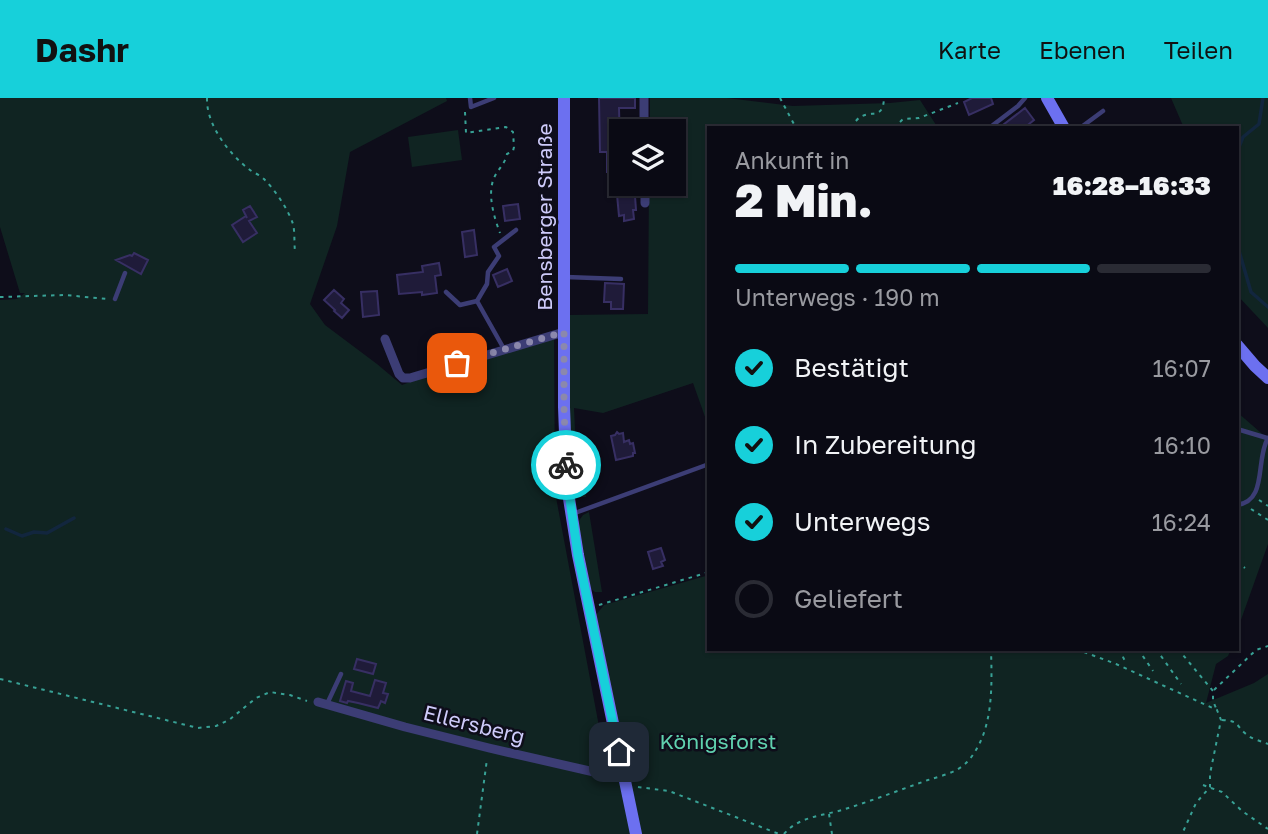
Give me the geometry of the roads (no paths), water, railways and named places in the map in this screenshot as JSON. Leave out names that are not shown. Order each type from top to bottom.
[{"type":"main road","name":"Bensberger Straße","points":[[564,98],[565,454],[578,555],[636,834]]},
{"type":"main road","points":[[1047,98],[1059,125]]},
{"type":"main road","points":[[1239,347],[1268,378]]},
{"type":"street","points":[[644,98],[644,119]]},
{"type":"street","points":[[645,196],[645,202]]},
{"type":"street","points":[[385,339],[399,374],[403,378],[410,378],[564,332]]},
{"type":"street","name":"Ellersberg","points":[[323,703],[405,727],[616,776],[625,781]]},
{"type":"lane","points":[[470,98],[471,107],[494,98]]},
{"type":"lane","points":[[993,125],[1025,98]]},
{"type":"lane","points":[[1083,126],[1103,111]]},
{"type":"lane","points":[[446,292],[460,305],[477,301],[486,284],[488,272],[499,256],[494,247],[516,230]]},
{"type":"lane","points":[[115,299],[125,273]]},
{"type":"lane","points":[[564,277],[621,279]]},
{"type":"lane","points":[[477,301],[504,349]]},
{"type":"lane","points":[[1239,430],[1267,438],[1259,492],[1244,505],[1239,505]]},
{"type":"lane","points":[[572,514],[707,465]]},
{"type":"lane","points":[[323,703],[341,674]]},
{"type":"waterway","points":[[1239,147],[1243,137],[1259,124],[1263,98]]},
{"type":"waterway","points":[[1239,251],[1251,292],[1268,307]]},
{"type":"waterway","points":[[6,529],[22,536],[34,532],[47,533],[74,518]]},
{"type":"park label","name":"Königsforst","points":[[718,742]]}]
